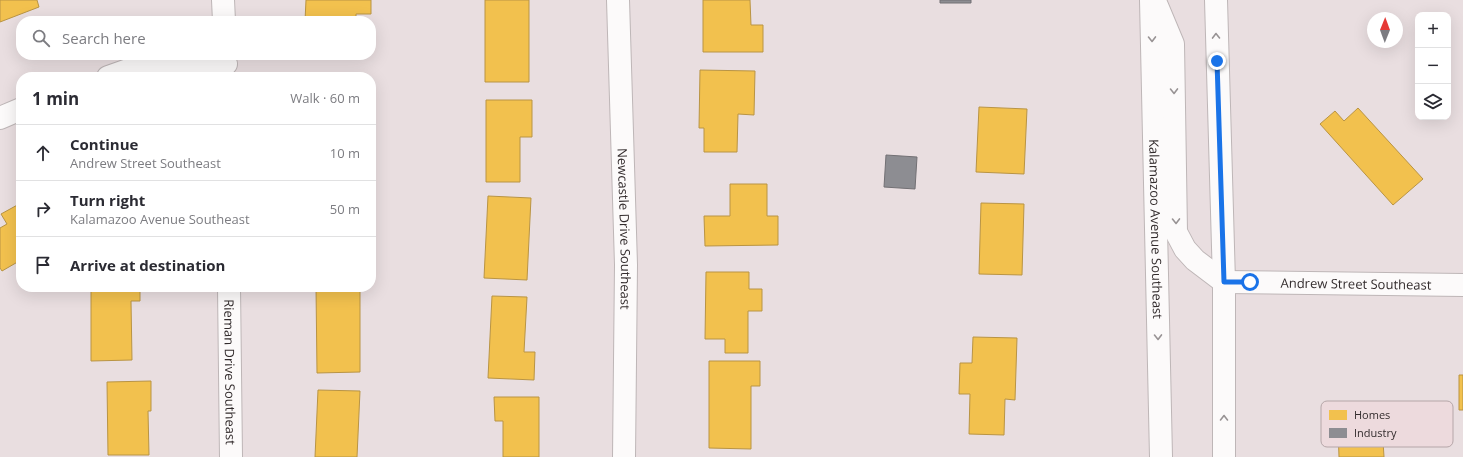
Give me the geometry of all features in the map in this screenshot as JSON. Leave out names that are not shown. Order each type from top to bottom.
[{"type":"main road","points":[[223,0],[224,16]]},
{"type":"main road","name":"Newcastle Drive Southeast","points":[[618,0],[626,265],[624,457]]},
{"type":"main road","name":"Kalamazoo Avenue Southeast","points":[[1151,0],[1161,457]]},
{"type":"main road","points":[[1155,0],[1173,44],[1176,232],[1185,249],[1195,260],[1224,282]]},
{"type":"main road","points":[[1216,0],[1224,282],[1224,457]]},
{"type":"main road","points":[[122,72],[139,66],[226,65]]},
{"type":"main road","points":[[0,118],[16,111]]},
{"type":"main road","name":"Andrew Street Southeast","points":[[1224,282],[1463,286]]},
{"type":"main road","name":"Rieman Drive Southeast","points":[[229,292],[231,457]]},
{"type":"building: Homes","points":[[0,0],[37,0],[39,7],[0,22]]},
{"type":"building: Homes","points":[[306,0],[371,0],[371,14],[356,14],[356,16],[305,16]]},
{"type":"building: Homes","points":[[485,0],[529,0],[529,82],[485,82]]},
{"type":"building: Homes","points":[[703,0],[750,0],[751,25],[763,25],[763,52],[703,52]]},
{"type":"building: Homes","points":[[700,70],[755,71],[754,115],[738,114],[737,152],[704,152],[704,128],[699,128]]},
{"type":"building: Homes","points":[[486,100],[532,100],[532,137],[520,137],[520,182],[486,182]]},
{"type":"building: Homes","points":[[979,107],[1027,109],[1024,174],[976,172]]},
{"type":"building: Homes","points":[[1358,108],[1423,179],[1393,205],[1320,124],[1335,111],[1344,121]]},
{"type":"building: Homes","points":[[730,184],[767,184],[767,216],[778,216],[778,245],[705,246],[704,216],[730,216]]},
{"type":"building: Homes","points":[[488,196],[531,198],[527,280],[484,278]]},
{"type":"building: Homes","points":[[981,203],[1024,204],[1022,275],[979,274]]},
{"type":"building: Homes","points":[[16,206],[16,263],[2,271],[0,268],[0,228],[7,224],[1,214]]},
{"type":"building: Homes","points":[[706,272],[749,272],[749,289],[762,289],[762,311],[748,311],[748,353],[725,353],[725,339],[705,339]]},
{"type":"building: Homes","points":[[91,292],[140,292],[140,301],[131,301],[132,360],[91,361]]},
{"type":"building: Homes","points":[[316,292],[360,292],[360,372],[317,373]]},
{"type":"building: Homes","points":[[492,296],[527,297],[524,352],[535,352],[534,380],[488,378]]},
{"type":"building: Homes","points":[[973,337],[1017,338],[1015,400],[1005,399],[1004,435],[969,434],[970,394],[959,394],[960,363],[972,363]]},
{"type":"building: Homes","points":[[709,361],[760,361],[760,386],[751,386],[751,449],[709,448]]},
{"type":"building: Homes","points":[[1459,375],[1463,375],[1463,410],[1459,410]]},
{"type":"building: Homes","points":[[151,381],[151,411],[148,411],[149,455],[108,455],[107,382]]},
{"type":"building: Homes","points":[[318,390],[360,391],[357,457],[315,457]]},
{"type":"building: Homes","points":[[494,397],[539,397],[539,457],[503,457],[503,421],[495,421]]},
{"type":"building: Homes","points":[[1339,447],[1383,447],[1384,457],[1339,457]]},
{"type":"building: Industry","points":[[940,0],[971,0],[971,3],[940,3]]},
{"type":"building: Industry","points":[[886,155],[917,157],[915,189],[884,187]]},
{"type":"route","points":[[1217,61],[1224,282],[1250,282]]}]
